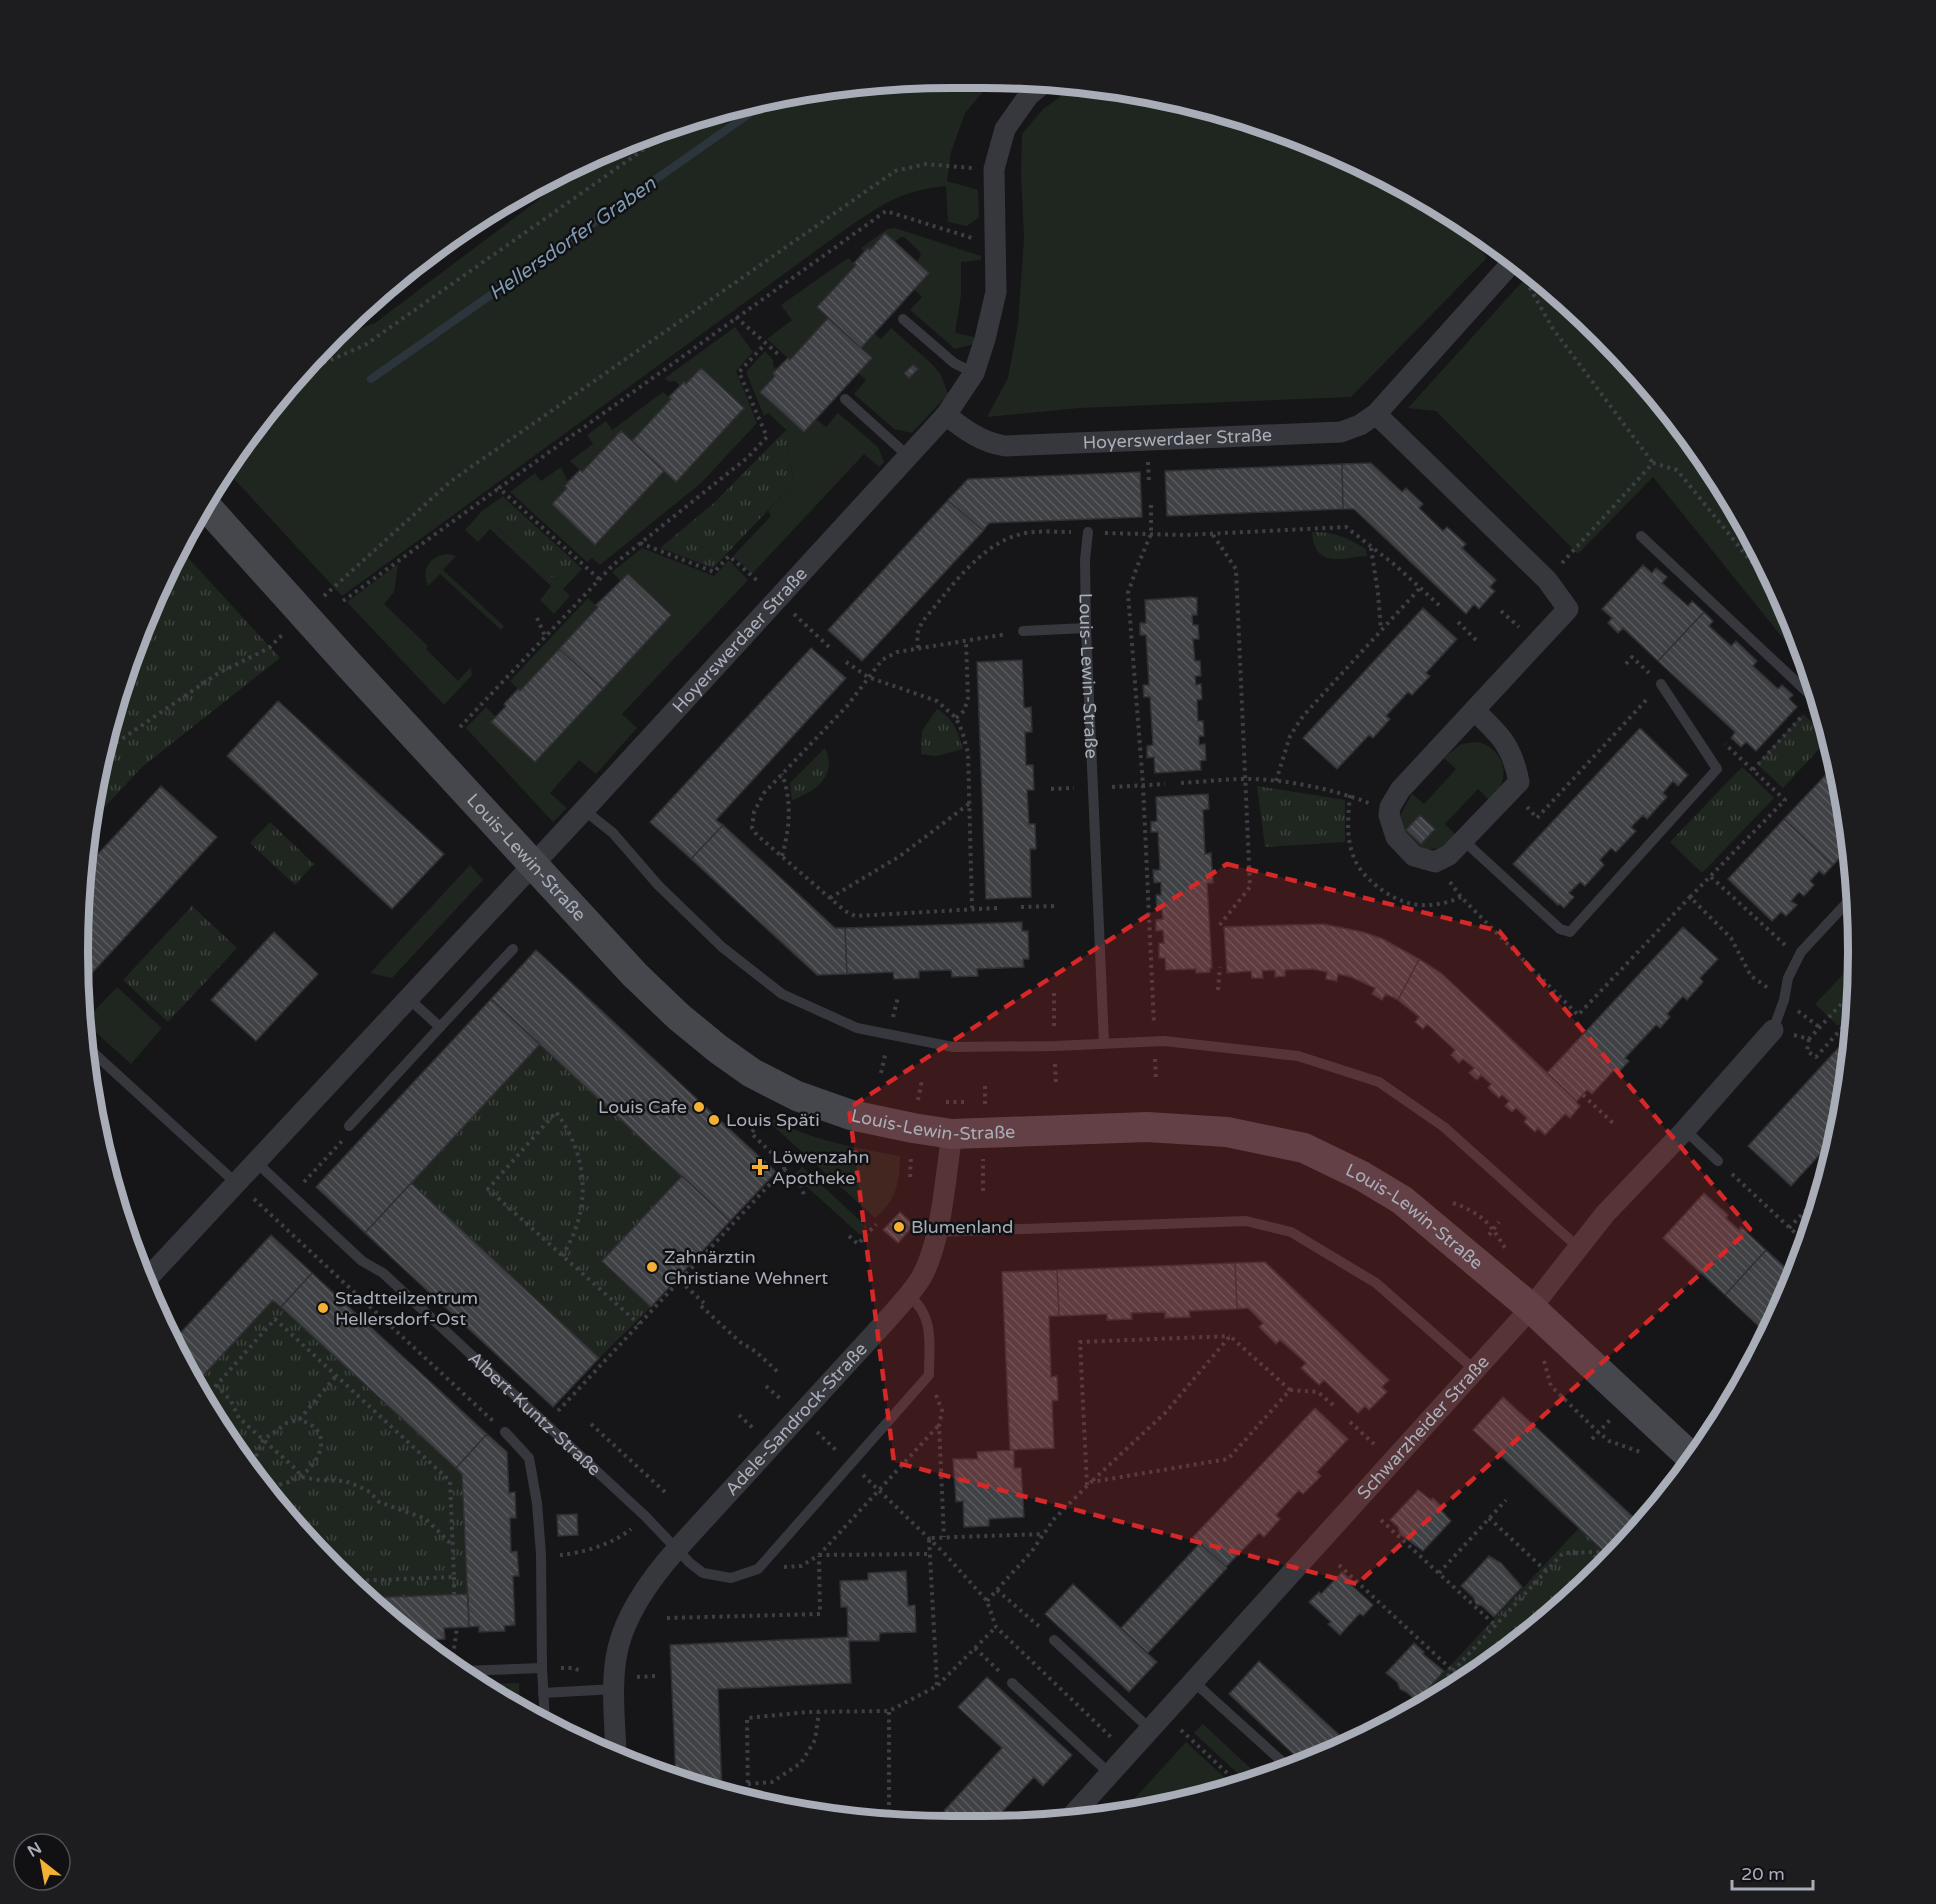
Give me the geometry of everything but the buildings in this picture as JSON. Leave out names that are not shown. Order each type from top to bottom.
[{"type":"street","name":"Hoyerswerdaer Straße","points":[[532,864],[946,415],[974,373],[996,292],[994,170],[1005,129],[1029,95],[1035,90]]},
{"type":"street","name":"Hoyerswerdaer Straße","points":[[946,415],[973,436],[988,443],[1005,446],[1341,432],[1360,425],[1376,414],[1510,267]]},
{"type":"street","points":[[1376,414],[1547,580],[1568,609],[1474,710],[1400,790],[1390,807],[1389,815],[1396,837],[1414,856],[1435,862],[1449,855],[1519,782],[1515,760],[1504,740],[1474,710]]},
{"type":"street","name":"Louis-Lewin-Straße","points":[[210,510],[635,975],[679,1017],[752,1073],[797,1096],[851,1115],[952,1134],[1147,1127],[1227,1132],[1304,1148],[1362,1176],[1402,1200],[1531,1308],[1687,1453]]},
{"type":"street","points":[[151,1274],[532,864]]},
{"type":"street","name":"Schwarzheider Straße","points":[[1078,1810],[1531,1308],[1605,1214],[1773,1030]]},
{"type":"street","name":"Adele-Sandrock-Straße","points":[[616,1747],[615,1689],[618,1649],[625,1628],[659,1570],[909,1296],[930,1258],[937,1232],[952,1134]]},
{"type":"lane","points":[[903,319],[954,363],[974,373]]},
{"type":"lane","points":[[845,399],[908,456]]},
{"type":"lane","name":"Louis-Lewin-Straße","points":[[1088,532],[1085,560],[1086,628],[1104,1043]]},
{"type":"lane","points":[[1641,536],[1807,692]]},
{"type":"lane","points":[[1023,631],[1086,628]]},
{"type":"lane","points":[[1463,840],[1560,929],[1570,932],[1717,769],[1661,684]]},
{"type":"lane","points":[[584,810],[614,833],[658,885],[722,948],[782,994],[857,1028],[952,1047],[1054,1046],[1155,1041],[1298,1056],[1379,1082],[1444,1127],[1579,1248]]},
{"type":"lane","points":[[1773,1030],[1784,1000],[1788,978],[1801,952],[1846,903]]},
{"type":"lane","points":[[349,1126],[513,949]]},
{"type":"lane","points":[[408,998],[440,1027]]},
{"type":"lane","points":[[95,1054],[236,1183]]},
{"type":"lane","points":[[1684,1130],[1718,1161]]},
{"type":"lane","name":"Albert-Kuntz-Straße","points":[[256,1162],[362,1261],[383,1273],[645,1516],[690,1563],[703,1573],[731,1578],[758,1569],[929,1375]]},
{"type":"lane","points":[[937,1232],[1246,1221],[1291,1233],[1376,1283],[1474,1370]]},
{"type":"lane","points":[[909,1296],[919,1304],[929,1326],[929,1375]]},
{"type":"lane","points":[[505,1432],[530,1458],[537,1503],[541,1554],[544,1713]]},
{"type":"lane","points":[[1054,1640],[1151,1730]]},
{"type":"lane","points":[[473,1671],[542,1668]]},
{"type":"lane","points":[[1008,1679],[1110,1774]]},
{"type":"lane","points":[[1194,1682],[1283,1762]]},
{"type":"lane","points":[[543,1693],[615,1689]]},
{"type":"path","points":[[319,365],[365,345],[655,141]]},
{"type":"path","points":[[317,602],[451,481],[895,171],[926,164],[994,170]]},
{"type":"path","points":[[343,601],[886,211],[996,246]]},
{"type":"path","points":[[1523,278],[1553,329],[1653,463],[1677,470],[1758,570]]},
{"type":"path","points":[[736,317],[779,355]]},
{"type":"path","points":[[460,727],[599,579],[640,543],[747,458],[767,436],[739,372],[765,344]]},
{"type":"path","points":[[1547,580],[1653,463]]},
{"type":"path","points":[[499,488],[599,579]]},
{"type":"path","points":[[1151,505],[1151,534],[1128,593],[1143,785],[1156,1080]]},
{"type":"path","points":[[918,648],[917,634],[922,622],[980,556],[998,542],[1032,531],[1213,534],[1346,527],[1395,565],[1440,606]]},
{"type":"path","points":[[1213,534],[1236,568],[1250,887],[1218,927]]},
{"type":"path","points":[[640,543],[714,572],[729,556],[829,647]]},
{"type":"path","points":[[1370,547],[1378,593],[1381,630]]},
{"type":"path","points":[[317,587],[332,604]]},
{"type":"path","points":[[1276,781],[1290,736],[1303,716],[1420,588]]},
{"type":"path","points":[[537,618],[545,636]]},
{"type":"path","points":[[1458,622],[1476,640]]},
{"type":"path","points":[[114,744],[217,674],[269,648],[287,630]]},
{"type":"path","points":[[997,908],[855,916],[830,898],[757,836],[752,828],[754,812],[764,793],[847,706],[882,660],[897,652],[1023,631]]},
{"type":"path","points":[[956,718],[964,711],[968,698],[966,642]]},
{"type":"path","points":[[846,662],[868,677],[937,701],[956,718],[968,753],[972,908]]},
{"type":"path","points":[[1524,805],[1537,818],[1661,684]]},
{"type":"path","points":[[1753,770],[1803,715]]},
{"type":"path","points":[[782,774],[789,792],[787,838],[782,856]]},
{"type":"path","points":[[1181,783],[1246,779],[1276,781],[1350,795],[1371,804],[1390,807]]},
{"type":"path","points":[[1052,789],[1064,789]]},
{"type":"path","points":[[1350,795],[1347,829],[1353,857],[1365,875],[1379,889],[1408,904],[1430,906],[1446,904],[1461,897]]},
{"type":"path","points":[[830,898],[900,856],[970,803]]},
{"type":"path","points":[[1435,862],[1461,897],[1578,1015],[1690,897],[1731,938],[1751,976],[1819,1027]]},
{"type":"path","points":[[1711,877],[1799,958]]},
{"type":"path","points":[[1021,907],[1056,906]]},
{"type":"path","points":[[1218,990],[1220,967]]},
{"type":"path","points":[[1844,1026],[1816,1057],[1807,1051],[1809,1039],[1846,998]]},
{"type":"path","points":[[1773,1030],[1809,1039]]},
{"type":"path","points":[[1582,1095],[1615,1125]]},
{"type":"path","points":[[909,1098],[928,1100]]},
{"type":"path","points":[[937,1102],[996,1102]]},
{"type":"path","points":[[562,1256],[572,1241],[579,1221],[584,1193],[582,1170],[576,1148],[566,1126],[556,1112],[488,1189],[562,1256],[639,1324]]},
{"type":"path","points":[[760,1123],[751,1133],[784,1165],[784,1170],[801,1185],[804,1196]]},
{"type":"path","points":[[291,1196],[348,1135],[349,1126]]},
{"type":"path","points":[[1718,1161],[1799,1237]]},
{"type":"path","points":[[545,1425],[784,1170]]},
{"type":"path","points":[[236,1183],[505,1432]]},
{"type":"path","points":[[1445,1201],[1473,1210],[1494,1229],[1510,1256]]},
{"type":"path","points":[[1790,1228],[1808,1208]]},
{"type":"path","points":[[1487,1239],[1499,1222]]},
{"type":"path","points":[[849,1236],[858,1244],[876,1224]]},
{"type":"path","points":[[680,1281],[740,1342],[755,1351],[778,1372]]},
{"type":"path","points":[[209,1393],[275,1319],[450,1481],[454,1594]]},
{"type":"path","points":[[1511,1330],[1545,1362],[1551,1386],[1598,1432],[1609,1442],[1638,1450],[1646,1456]]},
{"type":"path","points":[[987,1601],[1032,1551],[1054,1519],[1166,1412],[1230,1336]]},
{"type":"path","points":[[1087,1486],[1080,1342],[1230,1336],[1290,1390],[1318,1392],[1333,1405]]},
{"type":"path","points":[[929,1375],[942,1411],[939,1425],[944,1538]]},
{"type":"path","points":[[299,1420],[336,1376]]},
{"type":"path","points":[[216,1385],[231,1401],[239,1418],[297,1470],[301,1477]]},
{"type":"path","points":[[1091,1482],[1228,1459],[1290,1390]]},
{"type":"path","points":[[800,1415],[944,1553],[987,1601],[996,1627],[1129,1754]]},
{"type":"path","points":[[1592,1439],[1612,1418]]},
{"type":"path","points":[[254,1460],[263,1440],[287,1423],[299,1420],[307,1422],[319,1435],[322,1444],[319,1455],[311,1468],[301,1477],[279,1485],[272,1484]]},
{"type":"path","points":[[1350,1422],[1374,1444]]},
{"type":"path","points":[[591,1424],[666,1493]]},
{"type":"path","points":[[667,1618],[820,1614],[819,1555],[939,1425]]},
{"type":"path","points":[[301,1477],[345,1481],[358,1486],[370,1492],[379,1502],[426,1519],[453,1546]]},
{"type":"path","points":[[1634,1518],[1653,1497]]},
{"type":"path","points":[[1439,1573],[1506,1500]]},
{"type":"path","points":[[541,1554],[575,1553],[628,1532],[645,1516]]},
{"type":"path","points":[[1489,1518],[1546,1571]]},
{"type":"path","points":[[1381,1520],[1496,1626]]},
{"type":"path","points":[[929,1538],[1044,1534]]},
{"type":"path","points":[[929,1538],[937,1686]]},
{"type":"path","points":[[1592,1566],[1597,1552]]},
{"type":"path","points":[[1440,1685],[1563,1553],[1604,1553]]},
{"type":"path","points":[[819,1555],[930,1554]]},
{"type":"path","points":[[1339,1565],[1453,1671]]},
{"type":"path","points":[[360,1581],[454,1577]]},
{"type":"path","points":[[997,1590],[1045,1631]]},
{"type":"path","points":[[453,1656],[457,1627]]},
{"type":"path","points":[[748,1790],[747,1718],[819,1712],[889,1711],[937,1686],[996,1627]]},
{"type":"path","points":[[975,1648],[1008,1679]]},
{"type":"path","points":[[889,1711],[889,1813]]},
{"type":"path","points":[[748,1784],[772,1782],[801,1763],[815,1740],[819,1712]]},
{"type":"path","points":[[1190,1738],[1233,1778]]},
{"type":"highlighted area","points":[[1227,864],[1499,931],[1750,1229],[1357,1584],[894,1462],[849,1108]]},
{"type":"green space","points":[[986,88],[965,113],[951,152],[947,181],[978,190],[979,217],[967,226],[948,222],[946,186],[915,191],[880,207],[843,231],[342,596],[231,476],[267,426],[341,341],[351,332],[375,323],[561,183],[622,154],[674,134],[784,105],[839,96],[896,90]]},
{"type":"green space","points":[[1066,93],[1097,96],[1152,105],[1262,134],[1314,154],[1416,204],[1476,243],[1487,258],[1351,397],[1079,408],[987,417],[1008,378],[1018,324],[1024,239],[1022,134],[1043,109]]},
{"type":"green space","points":[[895,228],[981,256],[981,260],[961,262],[961,295],[955,333],[974,337],[974,344],[955,349],[910,310],[922,297],[914,289],[929,273],[917,261],[921,256],[919,251],[904,237],[895,242],[885,233],[870,250],[868,248],[864,252],[861,248],[887,229]]},
{"type":"green space","points":[[848,258],[856,265],[817,307],[828,318],[790,360],[767,339],[792,320],[781,305]]},
{"type":"green space","points":[[1524,279],[1595,341],[1669,426],[1702,472],[1732,520],[1758,570],[1793,651],[1653,477],[1578,554],[1436,411],[1408,408]]},
{"type":"green space","points":[[735,327],[753,352],[736,371],[757,423],[701,483],[600,565],[592,558],[587,562],[510,492],[535,473],[541,481],[561,467],[568,482],[567,488],[552,504],[596,545],[664,471],[676,482],[744,408],[701,368],[686,384],[684,382],[680,386],[675,381],[669,382],[665,378]]},
{"type":"green space","points":[[891,328],[931,363],[941,375],[948,394],[912,433],[894,429],[854,394],[866,380],[858,373],[872,358],[861,348],[874,333],[881,339]]},
{"type":"green space","points":[[765,351],[773,360],[773,366],[777,370],[775,376],[761,392],[804,432],[816,419],[826,427],[838,413],[878,447],[884,462],[879,467],[864,454],[752,574],[733,556],[771,516],[768,511],[794,483],[788,449],[796,439],[768,413],[764,416],[746,372]]},
{"type":"green space","points":[[663,392],[671,399],[632,441],[621,431],[582,472],[570,461],[593,444],[587,435],[606,421],[612,430]]},
{"type":"green space","points":[[786,430],[797,440],[788,449],[794,483],[713,568],[660,548],[714,503]]},
{"type":"green space","points":[[503,496],[510,503],[489,520],[556,581],[575,562],[582,569],[563,589],[570,596],[554,614],[540,600],[551,586],[490,529],[478,542],[465,530],[482,511]]},
{"type":"green space","points":[[510,503],[575,562],[556,581],[489,520]]},
{"type":"green space","points":[[1312,532],[1334,534],[1346,538],[1366,549],[1367,556],[1331,559],[1324,556],[1318,552],[1314,544]]},
{"type":"green space","points":[[642,548],[714,576],[729,560],[748,580],[622,714],[637,728],[596,774],[579,760],[550,793],[567,808],[553,822],[466,728],[486,707],[496,717],[491,722],[535,762],[671,615],[628,575],[621,581],[612,572]]},
{"type":"green space","points":[[449,554],[456,556],[443,570],[504,626],[501,630],[440,574],[428,586],[426,568],[432,560]]},
{"type":"green space","points":[[186,555],[280,658],[142,767],[100,812],[118,729],[134,674],[154,622]]},
{"type":"green space","points":[[398,564],[394,592],[384,604],[428,646],[426,649],[458,681],[471,667],[472,675],[444,705],[347,602]]},
{"type":"green space","points":[[588,598],[598,607],[520,691],[510,681]]},
{"type":"green space","points":[[937,709],[954,726],[963,749],[936,756],[921,754],[922,731]]},
{"type":"green space","points":[[1803,714],[1818,727],[1822,746],[1783,788],[1757,764]]},
{"type":"green space","points":[[1476,742],[1489,747],[1499,757],[1504,770],[1500,787],[1489,800],[1478,789],[1445,824],[1456,835],[1441,848],[1422,850],[1408,841],[1399,817],[1412,794],[1424,804],[1456,769],[1444,758],[1461,744]]},
{"type":"green space","points":[[825,748],[829,767],[827,774],[816,787],[792,800],[790,783]]},
{"type":"green space","points":[[1742,767],[1774,798],[1702,873],[1670,842]]},
{"type":"green space","points":[[1257,786],[1345,800],[1345,842],[1265,847]]},
{"type":"green space","points":[[270,822],[314,864],[295,885],[250,843]]},
{"type":"green space","points":[[470,865],[483,880],[392,978],[370,973]]},
{"type":"green space","points":[[192,906],[237,948],[168,1022],[123,980]]},
{"type":"green space","points":[[1847,970],[1845,1019],[1838,1026],[1815,1004]]},
{"type":"green space","points":[[117,987],[162,1028],[131,1064],[92,1029],[91,1015]]},
{"type":"green space","points":[[540,1044],[682,1176],[602,1261],[651,1307],[599,1358],[411,1183]]},
{"type":"green space","points":[[774,1119],[819,1138],[851,1147],[900,1156],[898,1182],[888,1205],[875,1218],[770,1123]]},
{"type":"green space","points":[[802,1167],[867,1227],[860,1235],[794,1175]]},
{"type":"green space","points":[[273,1300],[462,1474],[468,1594],[379,1597],[341,1563],[267,1478],[234,1432],[201,1378]]},
{"type":"green space","points":[[1579,1528],[1605,1552],[1553,1601],[1510,1637],[1421,1697]]},
{"type":"green space","points":[[519,1683],[520,1700],[508,1693],[508,1687],[500,1687],[494,1684]]},
{"type":"green space","points":[[1203,1724],[1255,1772],[1241,1776],[1194,1733]]},
{"type":"green space","points":[[1186,1742],[1227,1780],[1152,1799],[1131,1802]]},
{"type":"waterway","name":"Hellersdorfer Graben","points":[[371,379],[750,113]]},
{"type":"place","name":"Louis Cafe","points":[[699,1107]]},
{"type":"place","name":"Louis Späti","points":[[714,1120]]},
{"type":"place","name":"Löwenzahn Apotheke","points":[[760,1167]]},
{"type":"place","name":"Blumenland","points":[[899,1227]]},
{"type":"place","name":"Zahnärztin Christiane Wehnert","points":[[652,1267]]},
{"type":"place","name":"Stadtteilzentrum Hellersdorf-Ost","points":[[323,1308]]}]
